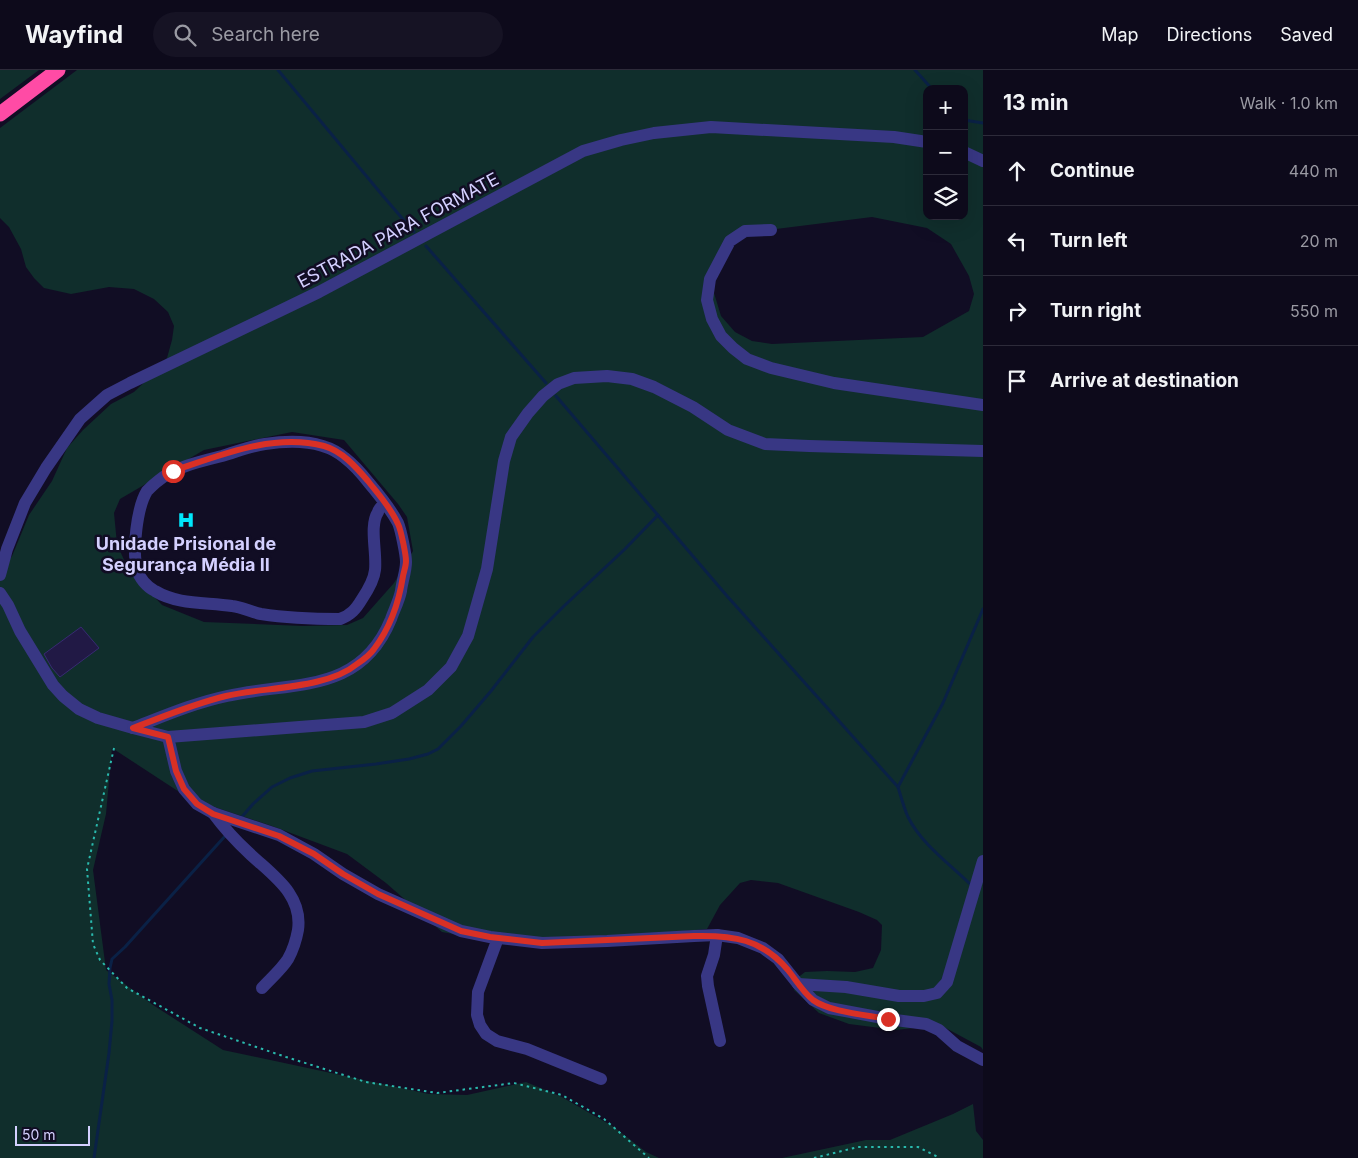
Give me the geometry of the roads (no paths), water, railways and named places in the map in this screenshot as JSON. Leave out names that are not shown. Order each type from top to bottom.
[{"type":"highway","points":[[0,114],[58,70]]},
{"type":"street","name":"ESTRADA PARA FORMATE","points":[[0,575],[15,525],[36,482],[80,419],[106,395],[319,292],[583,151],[654,133],[711,127],[885,136],[923,141]]},
{"type":"street","points":[[968,154],[983,161]]},
{"type":"street","points":[[771,230],[744,231],[730,241],[710,279],[707,300],[712,319],[721,336],[733,348],[747,359],[770,368],[834,383],[983,405]]},
{"type":"street","points":[[0,593],[20,631],[53,685],[79,709],[98,718],[168,737],[364,722],[392,713],[428,690],[451,668],[468,636],[488,569],[501,477],[511,437],[543,396],[558,384],[574,378],[607,376],[632,379],[693,407],[728,430],[765,444],[983,452]]},
{"type":"street","points":[[133,728],[188,706],[228,696],[310,684],[338,675],[355,666],[373,650],[385,632],[400,597],[406,561],[399,525],[385,503],[344,456],[327,447],[310,443],[292,442],[264,444],[173,471],[158,480],[147,492],[141,506],[135,538],[137,569],[141,579],[155,592],[178,600],[234,606],[260,613],[288,617],[340,619],[353,613],[372,581],[375,572],[376,554],[373,530],[378,511],[385,503]]},
{"type":"street","points":[[168,737],[176,771],[184,789],[197,804],[213,814],[279,836],[314,854],[343,874],[378,894],[461,931],[498,938],[542,943],[717,935],[738,938],[763,948],[778,959],[814,1000],[829,1008],[926,1024],[938,1030],[957,1046],[983,1060]]},
{"type":"street","points":[[213,814],[226,831],[290,892],[296,904],[298,925],[296,942],[288,959],[262,988]]},
{"type":"street","points":[[798,984],[846,987],[899,996],[924,996],[937,993],[947,982],[983,861]]},
{"type":"street","points":[[717,935],[708,976],[708,986],[720,1041]]},
{"type":"street","points":[[498,938],[478,992],[476,1015],[480,1026],[486,1034],[497,1041],[527,1050],[600,1079]]},
{"type":"waterway","points":[[278,70],[414,232]]},
{"type":"waterway","points":[[915,70],[928,85]]},
{"type":"waterway","points":[[968,121],[983,123]]},
{"type":"waterway","points":[[426,246],[546,383]]},
{"type":"waterway","points":[[556,396],[727,596],[898,787],[908,817],[914,827],[937,854],[972,886]]},
{"type":"waterway","points":[[240,819],[272,787],[290,778],[312,771],[409,759],[438,749],[491,691],[533,637],[658,515]]},
{"type":"waterway","points":[[898,787],[943,703],[983,609]]},
{"type":"waterway","points":[[94,1158],[112,1021],[112,1000],[109,984],[112,959],[226,835]]},
{"type":"place","name":"Unidade Prisional de Segurança Média II","points":[[186,520]]}]
